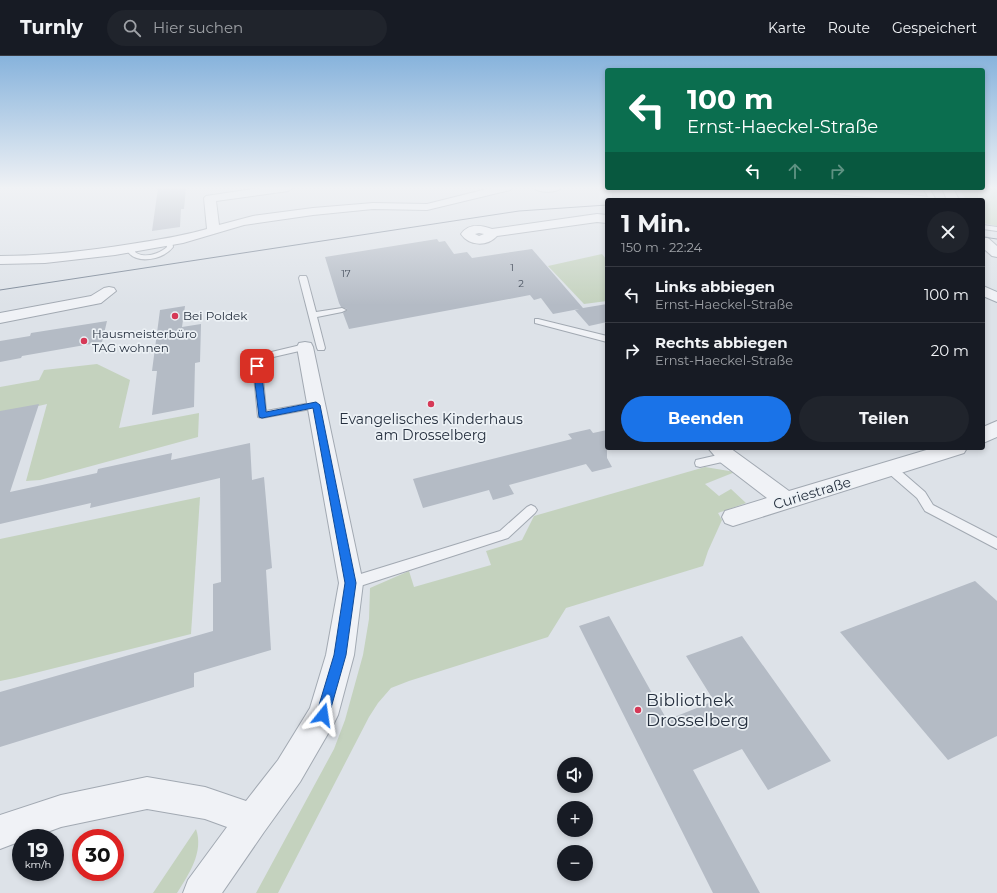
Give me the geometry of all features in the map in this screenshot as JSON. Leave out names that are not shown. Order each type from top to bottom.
[{"type":"street","points":[[0,260],[52,257],[132,247],[169,241],[227,227]]},
{"type":"street","points":[[491,233],[533,227]]},
{"type":"street","points":[[985,244],[997,253]]},
{"type":"street","points":[[985,291],[997,298]]},
{"type":"street","points":[[0,318],[96,300],[109,292]]},
{"type":"street","points":[[201,893],[289,770],[323,715],[340,655],[351,583],[316,405],[313,348]]},
{"type":"street","points":[[985,435],[997,428]]},
{"type":"street","name":"Curiestraße","points":[[733,517],[951,450]]},
{"type":"street","points":[[723,453],[785,500]]},
{"type":"street","points":[[0,832],[61,811],[148,793],[205,803],[252,820]]},
{"type":"lane","points":[[985,228],[997,229]]},
{"type":"lane","points":[[303,278],[312,315],[313,348],[266,356],[257,366],[262,416],[316,405]]},
{"type":"lane","points":[[312,315],[342,310]]},
{"type":"lane","points":[[538,321],[605,339]]},
{"type":"lane","points":[[700,463],[723,453]]},
{"type":"lane","points":[[891,469],[921,495],[929,508],[997,544]]},
{"type":"lane","points":[[351,583],[504,535],[531,510]]},
{"type":"green space","points":[[602,254],[605,258],[605,301],[584,304],[548,266]]},
{"type":"green space","points":[[97,364],[130,380],[119,428],[199,413],[198,437],[40,480],[26,481],[47,404],[0,415],[0,387],[39,380],[44,370]]},
{"type":"green space","points":[[705,467],[735,472],[705,484],[719,496],[731,489],[746,503],[718,513],[722,520],[703,566],[566,608],[548,637],[391,688],[378,703],[369,717],[278,893],[256,893],[334,749],[345,720],[363,655],[369,619],[370,588],[409,571],[414,587],[491,565],[486,551],[522,540],[534,516]]},
{"type":"green space","points":[[200,497],[191,634],[0,681],[0,539]]},
{"type":"green space","points":[[196,829],[198,838],[197,854],[177,893],[153,893]]},
{"type":"building","points":[[153,227],[180,227],[152,231]]},
{"type":"building","points":[[437,239],[439,242],[445,241],[454,254],[467,252],[472,258],[532,249],[583,308],[605,304],[605,322],[589,326],[575,310],[579,309],[553,314],[541,298],[534,300],[530,295],[349,329],[343,313],[347,309],[341,307],[339,303],[325,257]]},
{"type":"building","points":[[185,306],[182,327],[201,324],[200,362],[195,363],[194,407],[152,415],[157,371],[152,371],[160,310]]},
{"type":"building","points":[[107,321],[102,342],[22,356],[21,358],[0,362],[0,341],[30,336],[31,333]]},
{"type":"building","points":[[39,404],[10,492],[97,473],[98,469],[172,453],[171,460],[250,443],[252,480],[264,477],[272,568],[266,570],[271,650],[194,673],[194,687],[0,747],[0,692],[213,631],[213,584],[221,582],[220,478],[90,508],[91,503],[0,524],[0,411]]},
{"type":"building","points":[[590,429],[593,433],[605,430],[605,450],[607,450],[607,458],[612,467],[592,472],[586,464],[509,485],[514,494],[493,500],[489,490],[423,508],[413,479],[572,439],[568,434]]},
{"type":"building","points":[[975,581],[997,601],[997,736],[948,760],[840,632]]},
{"type":"building","points":[[609,616],[667,720],[714,701],[686,656],[742,636],[831,761],[768,790],[742,749],[693,770],[760,893],[713,893],[579,626]]},
{"type":"tram line","points":[[0,290],[413,227]]},
{"type":"tram line","points":[[985,237],[997,239]]},
{"type":"place","name":"Bei Poldek","points":[[175,316]]},
{"type":"place","name":"Hausmeisterbüro TAG wohnen","points":[[84,341]]},
{"type":"place","name":"Evangelisches Kinderhaus am Drosselberg","points":[[431,404]]},
{"type":"place","name":"Bibliothek Drosselberg","points":[[638,710]]},
{"type":"route","points":[[257,366],[262,416],[316,405],[351,583],[340,655],[323,715]]}]
